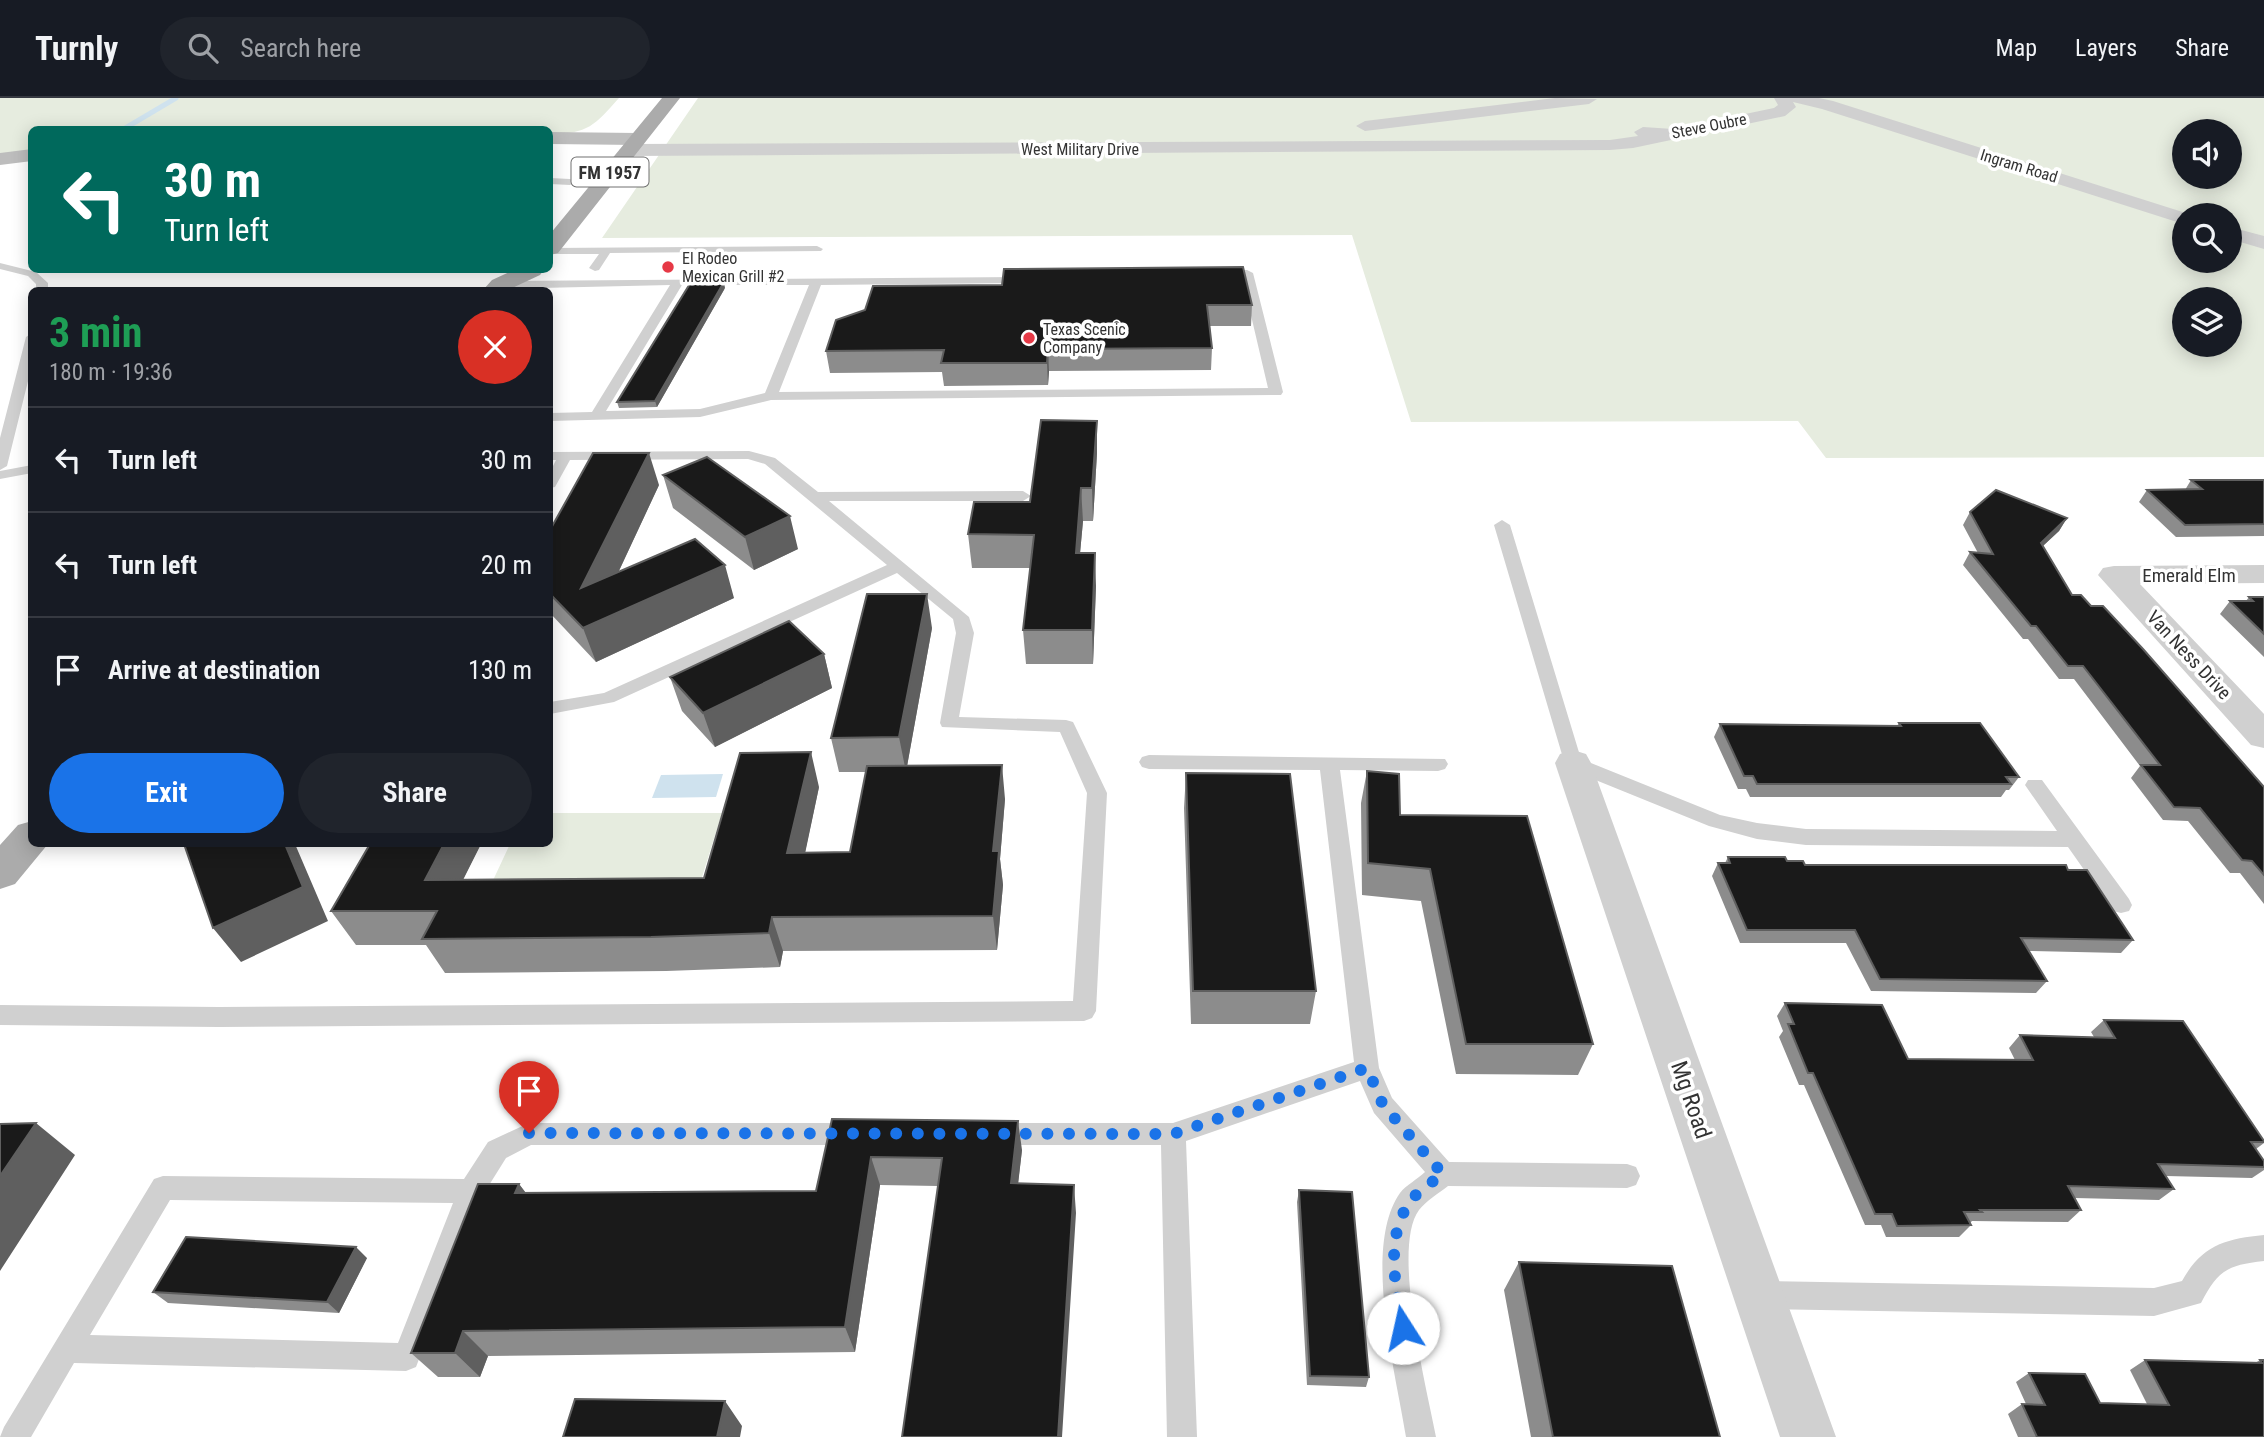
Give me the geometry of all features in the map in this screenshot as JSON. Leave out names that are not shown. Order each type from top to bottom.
[{"type":"main road","name":"FM 1957","points":[[553,245],[671,98]]},
{"type":"main road","name":"FM 1957","points":[[558,187],[595,153],[622,122]]},
{"type":"main road","name":"West Military Drive","points":[[553,139],[595,153]]},
{"type":"main road","name":"West Military Drive","points":[[553,150],[595,153],[633,145]]},
{"type":"main road","points":[[0,159],[28,156]]},
{"type":"main road","points":[[0,169],[28,166]]},
{"type":"main road","points":[[496,282],[523,273]]},
{"type":"main road","points":[[0,873],[28,841]]},
{"type":"street","name":"Ingram Road","points":[[1788,102],[1853,114],[2172,214]]},
{"type":"street","name":"Steve Oubre","points":[[1665,134],[1788,102]]},
{"type":"street","name":"West Military Drive","points":[[1350,137],[1592,103]]},
{"type":"street","name":"West Military Drive","points":[[633,145],[1121,143],[1350,137],[1611,135],[1633,143],[1665,134]]},
{"type":"street","points":[[2242,237],[2264,243]]},
{"type":"street","name":"Emerald Elm","points":[[2114,575],[2264,574]]},
{"type":"street","name":"Van Ness Drive","points":[[2114,575],[2264,736]]},
{"type":"street","name":"Mg Road","points":[[1573,763],[1808,1437]]},
{"type":"lane","points":[[553,249],[817,249]]},
{"type":"lane","points":[[594,268],[607,250]]},
{"type":"lane","points":[[0,266],[32,274],[42,283],[42,287]]},
{"type":"lane","points":[[553,417],[700,413],[771,396],[1276,392],[1247,274],[1208,275]]},
{"type":"lane","points":[[496,282],[1037,281]]},
{"type":"lane","points":[[596,416],[678,282]]},
{"type":"lane","points":[[771,396],[816,282]]},
{"type":"lane","points":[[0,466],[28,353]]},
{"type":"lane","points":[[0,1015],[219,1017],[1084,1011],[1097,793],[1066,726],[949,723],[965,633],[961,617],[770,461],[749,454],[558,456],[553,474]]},
{"type":"lane","points":[[0,475],[28,470]]},
{"type":"lane","points":[[813,497],[1023,495]]},
{"type":"lane","points":[[1502,525],[1573,763],[1716,821],[1757,831],[1806,836],[2074,839]]},
{"type":"lane","points":[[553,707],[608,698],[898,566]]},
{"type":"lane","points":[[1149,762],[1438,764]]},
{"type":"lane","points":[[1329,763],[1367,1068],[1383,1105],[1443,1174]]},
{"type":"lane","points":[[2035,785],[2121,905]]},
{"type":"lane","points":[[963,1134],[1173,1134],[1367,1068]]},
{"type":"lane","points":[[66,1349],[406,1357],[471,1191],[497,1150],[529,1133],[879,1134]]},
{"type":"lane","points":[[1173,1134],[1182,1437]]},
{"type":"lane","points":[[1421,1437],[1394,1274],[1397,1229],[1410,1201],[1443,1174],[1627,1176]]},
{"type":"lane","points":[[14,1437],[163,1188],[471,1191]]},
{"type":"lane","points":[[1759,1295],[2154,1302],[2191,1293],[2201,1271],[2228,1252],[2264,1248]]},
{"type":"shaded area","points":[[0,98],[619,98],[590,126],[563,134],[553,134],[553,126],[28,126],[28,151],[0,154]]},
{"type":"shaded area","points":[[698,98],[2264,98],[2264,457],[1826,458],[1798,421],[1411,422],[1352,235],[602,238]]},
{"type":"shaded area","points":[[553,813],[722,813],[698,890],[488,891],[509,847],[553,847]]},
{"type":"water","points":[[723,774],[716,797],[652,798],[661,775]]},
{"type":"building","name":"Texas Scenic Company","points":[[1243,267],[1252,305],[1207,305],[1212,348],[1048,349],[1047,363],[941,363],[944,350],[826,351],[836,320],[865,310],[873,286],[1002,285],[1004,269]]},
{"type":"building","points":[[691,282],[724,282],[655,401],[617,402]]},
{"type":"building","points":[[1041,420],[1097,421],[1092,488],[1081,488],[1076,553],[1095,553],[1092,630],[1023,630],[1034,535],[968,534],[974,502],[1030,502]]},
{"type":"building","points":[[593,453],[649,453],[581,588],[695,539],[725,565],[583,628],[553,597],[553,525]]},
{"type":"building","points":[[707,457],[790,516],[745,537],[663,475]]},
{"type":"building","points":[[2191,480],[2264,480],[2264,524],[2185,525],[2147,490],[2202,489]]},
{"type":"building","points":[[1996,490],[2067,518],[2041,543],[2072,595],[2081,595],[2091,606],[2103,606],[2264,787],[2264,875],[2252,861],[2242,860],[2200,808],[2174,807],[2141,765],[2160,765],[2083,666],[2068,666],[1970,552],[1993,554],[1970,512]]},
{"type":"building","points":[[867,594],[927,594],[899,737],[831,738]]},
{"type":"building","points":[[2249,597],[2264,597],[2264,634],[2230,601],[2253,601]]},
{"type":"building","points":[[789,621],[824,654],[703,713],[670,677]]},
{"type":"building","points":[[1899,723],[1980,723],[2019,777],[2006,777],[2011,784],[1757,784],[1753,776],[1744,776],[1720,724],[1901,726]]},
{"type":"building","points":[[811,752],[787,853],[850,852],[867,766],[1002,765],[993,851],[999,851],[993,916],[772,917],[769,933],[422,939],[437,911],[331,911],[368,847],[442,847],[425,880],[704,878],[740,753]]},
{"type":"building","points":[[1367,771],[1399,774],[1400,815],[1527,816],[1593,1044],[1466,1044],[1430,869],[1368,863]]},
{"type":"building","points":[[1186,773],[1290,774],[1316,991],[1193,991]]},
{"type":"building","points":[[185,847],[286,847],[303,887],[213,928]]},
{"type":"building","points":[[1728,857],[1785,857],[1787,861],[1803,861],[1805,865],[2066,865],[2068,870],[2087,870],[2133,940],[2021,938],[2047,981],[1880,979],[1855,930],[1747,930],[1718,863],[1730,863]]},
{"type":"building","points":[[1785,1003],[1882,1005],[1908,1059],[2033,1060],[2020,1035],[2115,1038],[2104,1020],[2183,1021],[2264,1141],[2251,1142],[2264,1161],[2264,1167],[2158,1164],[2174,1189],[2068,1186],[2081,1210],[1980,1210],[1982,1212],[1964,1212],[1971,1225],[1897,1226],[1892,1214],[1875,1214],[1813,1073],[1808,1073],[1788,1024],[1794,1024]]},
{"type":"building","points":[[832,1119],[1018,1121],[1011,1183],[1074,1185],[1058,1437],[902,1437],[942,1158],[871,1157],[845,1327],[463,1331],[455,1353],[411,1353],[478,1184],[519,1184],[515,1193],[816,1191]]},
{"type":"building","points":[[36,1123],[0,1176],[0,1124]]},
{"type":"building","points":[[1299,1190],[1352,1192],[1369,1377],[1310,1376]]},
{"type":"building","points":[[186,1237],[356,1247],[327,1302],[153,1292]]},
{"type":"building","points":[[1519,1262],[1672,1266],[1720,1437],[1553,1437]]},
{"type":"building","points":[[2145,1360],[2262,1363],[2260,1360],[2264,1360],[2264,1437],[2037,1437],[2022,1404],[2045,1405],[2029,1373],[2085,1374],[2100,1403],[2169,1405]]},
{"type":"building","points":[[575,1399],[725,1401],[717,1437],[563,1437]]},
{"type":"waterway","points":[[129,126],[176,98]]},
{"type":"place","name":"El Rodeo Mexican Grill #2","points":[[668,267]]},
{"type":"place","name":"Texas Scenic Company","points":[[1029,338]]},
{"type":"route","points":[[529,1133],[1173,1134],[1367,1068],[1383,1105],[1443,1174],[1410,1201],[1397,1229],[1394,1274],[1403,1328]]}]
